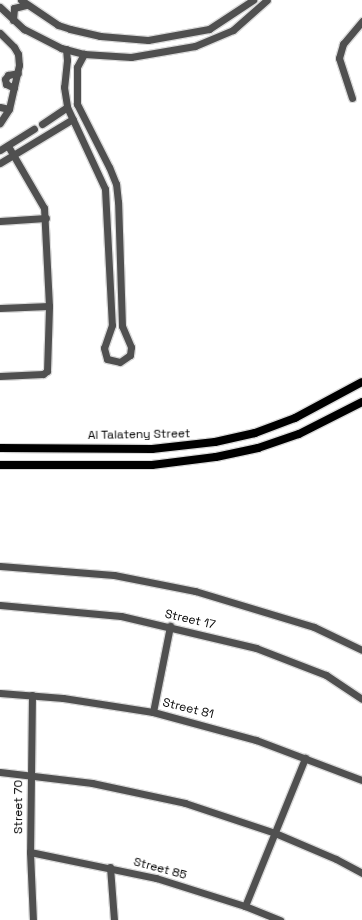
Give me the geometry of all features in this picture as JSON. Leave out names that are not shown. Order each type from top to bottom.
[{"type":"main road","name":"Al Talateny Street","points":[[0,448],[152,448],[215,442],[255,433],[294,418],[362,382]]},
{"type":"main road","points":[[0,465],[152,465],[216,457],[258,448],[299,434],[362,402]]},
{"type":"street","points":[[13,20],[14,8],[23,2],[70,29],[100,36],[148,40],[209,29],[253,0]]},
{"type":"street","points":[[0,6],[13,20],[47,42],[84,54],[131,57],[195,46],[233,30],[267,0]]},
{"type":"street","points":[[352,98],[339,58],[343,44],[362,21]]},
{"type":"street","points":[[0,33],[18,54],[18,73],[9,109],[0,123]]},
{"type":"street","points":[[166,37],[171,44],[169,50]]},
{"type":"street","points":[[66,49],[67,60],[64,86],[67,107],[105,189],[112,325],[104,348],[108,359],[120,362],[130,354],[131,347],[122,326],[116,184],[77,104],[75,86],[77,67],[84,54]]},
{"type":"street","points":[[14,88],[6,84],[5,79],[8,75],[18,73]]},
{"type":"street","points":[[64,86],[75,86]]},
{"type":"street","points":[[0,107],[9,109]]},
{"type":"street","points":[[42,124],[67,107]]},
{"type":"street","points":[[0,163],[72,119]]},
{"type":"street","points":[[0,150],[34,129]]},
{"type":"street","points":[[0,376],[43,374],[46,371],[49,306],[46,218],[44,208],[35,189],[11,156],[8,146]]},
{"type":"street","points":[[0,221],[46,218]]},
{"type":"street","points":[[0,308],[49,306]]},
{"type":"street","points":[[0,566],[107,574],[195,591],[314,627],[362,650]]},
{"type":"street","name":"Street 17","points":[[0,605],[82,611],[170,626],[256,648],[306,665],[326,675],[362,699]]},
{"type":"street","points":[[153,712],[170,626]]},
{"type":"street","name":"Street 81","points":[[0,693],[32,695],[153,712],[204,724],[305,758],[362,780]]},
{"type":"street","name":"Street 70","points":[[32,695],[30,852],[33,920]]},
{"type":"street","points":[[245,906],[305,758]]},
{"type":"street","points":[[0,772],[92,783],[154,795],[274,833],[336,859],[362,873]]},
{"type":"street","name":"Street 85","points":[[30,852],[110,867],[245,906],[280,920]]},
{"type":"street","points":[[110,867],[114,920]]}]
